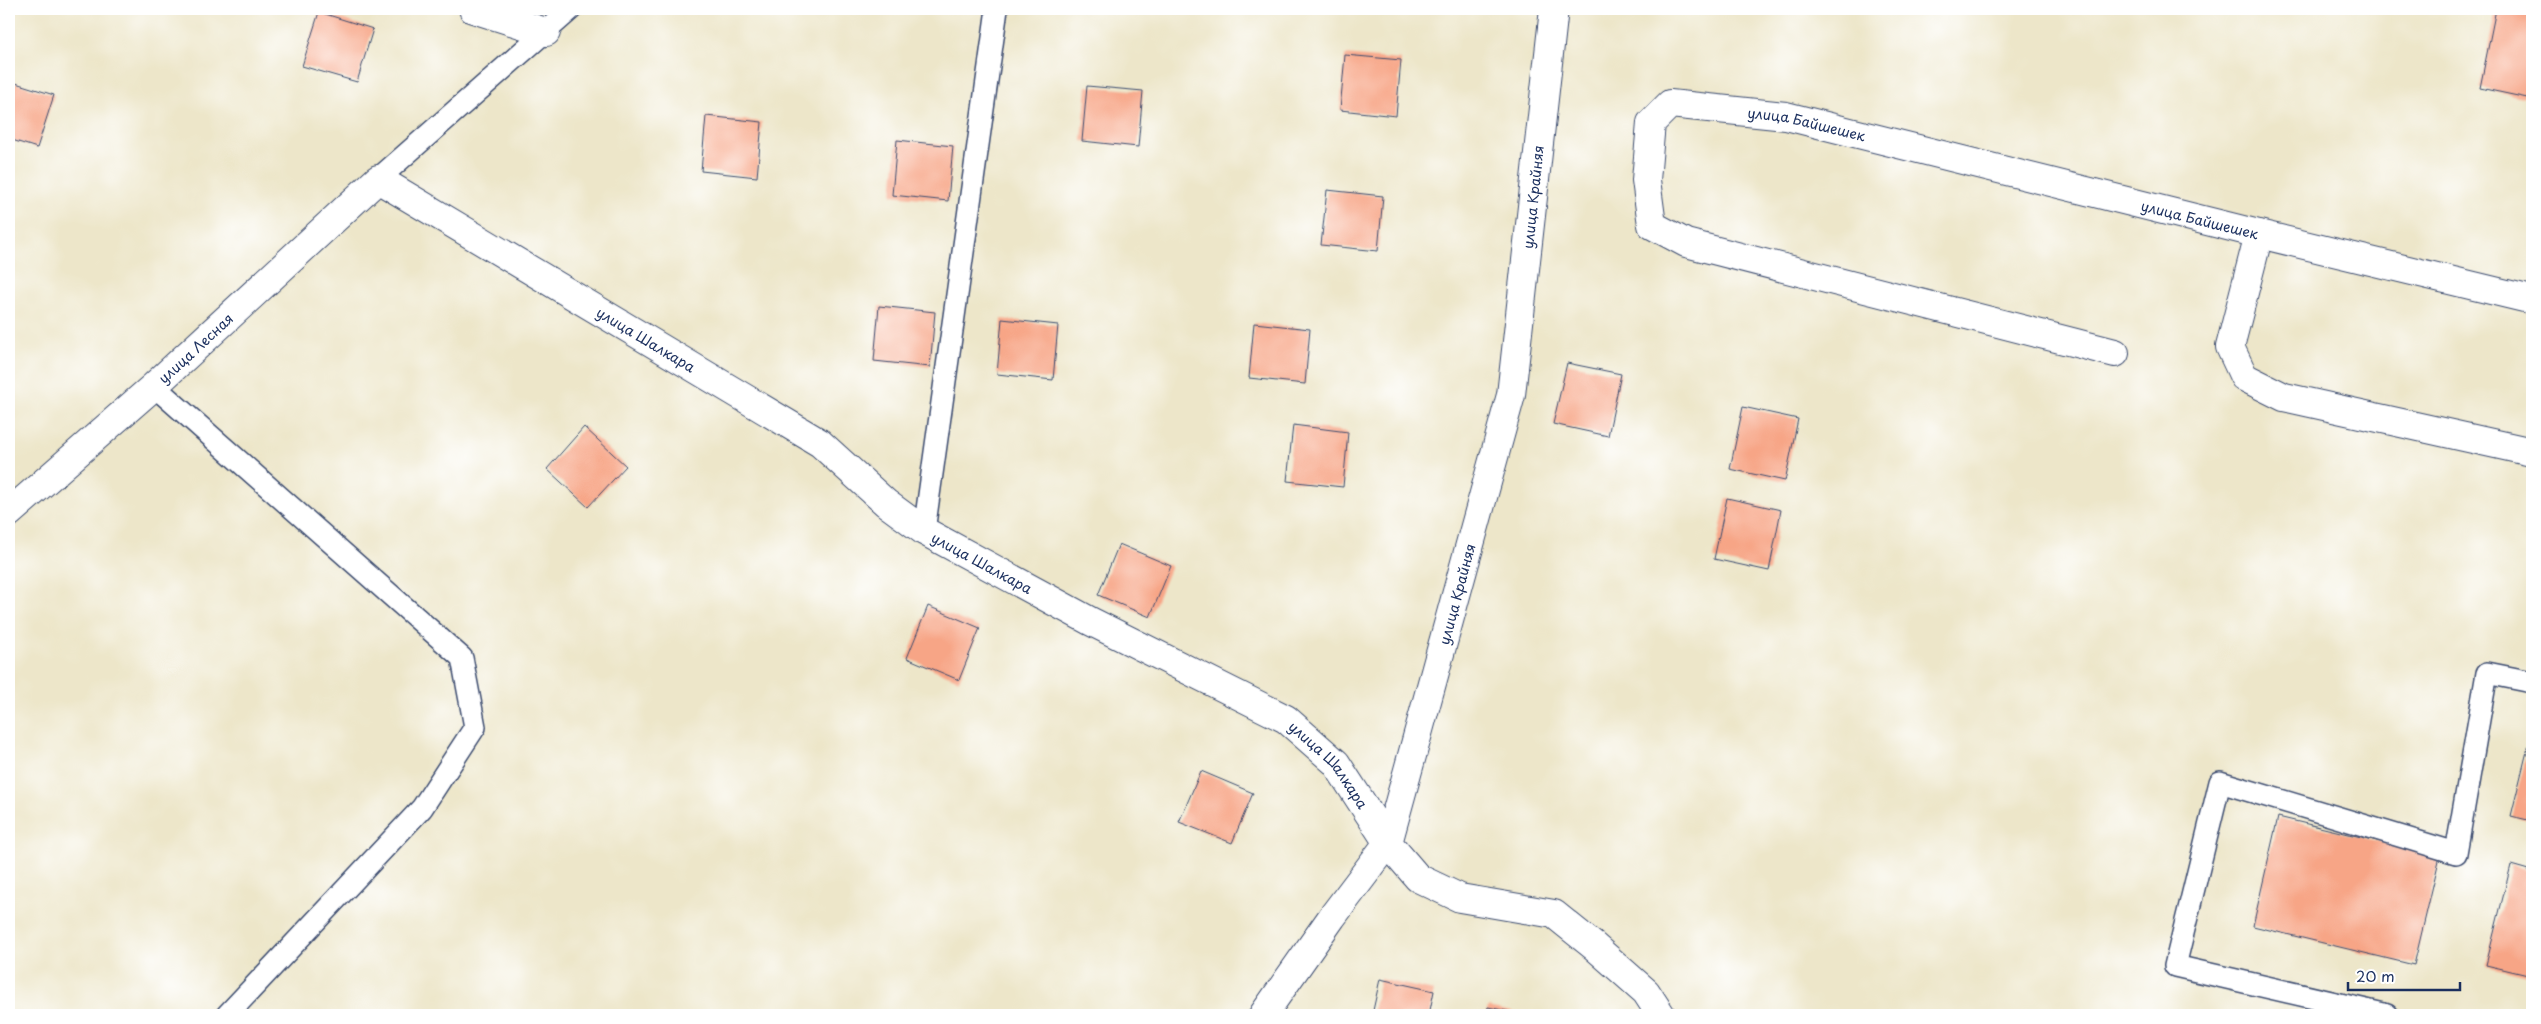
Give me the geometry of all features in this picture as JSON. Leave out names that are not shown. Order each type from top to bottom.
[{"type":"street","points":[[473,9],[546,32]]},
{"type":"street","name":"улица Крайняя","points":[[1388,843],[1511,395],[1554,9]]},
{"type":"street","name":"улица Байшешек","points":[[2115,353],[1686,243],[1652,225],[1646,180],[1651,123],[1670,104],[1786,116],[2532,300]]},
{"type":"street","name":"улица Шалкара","points":[[378,179],[820,444],[886,503],[924,531],[1090,622],[1286,719],[1336,763],[1388,843]]},
{"type":"street","name":"улица Лесная","points":[[9,514],[154,386],[378,179]]},
{"type":"street","points":[[2259,234],[2230,347],[2244,377],[2284,397],[2532,452]]},
{"type":"street","points":[[1263,1015],[1332,916],[1388,843],[1418,878],[1460,898],[1554,914],[1646,992],[1661,1015]]},
{"type":"lane","points":[[378,179],[571,9]]},
{"type":"lane","points":[[924,531],[997,9]]},
{"type":"lane","points":[[154,386],[462,658],[475,727],[422,808],[227,1015]]},
{"type":"lane","points":[[2388,1015],[2175,966],[2220,782],[2456,853],[2487,673],[2532,682]]},
{"type":"building","points":[[2496,9],[2532,9],[2532,99],[2480,88]]},
{"type":"building","points":[[319,12],[373,29],[357,82],[302,66]]},
{"type":"building","points":[[1345,55],[1401,60],[1396,116],[1340,110]]},
{"type":"building","points":[[9,81],[54,95],[37,148],[9,139]]},
{"type":"building","points":[[1087,86],[1143,91],[1138,147],[1082,141]]},
{"type":"building","points":[[706,116],[762,122],[757,177],[701,171]]},
{"type":"building","points":[[897,140],[953,146],[948,201],[892,195]]},
{"type":"building","points":[[1327,190],[1383,196],[1378,251],[1321,245]]},
{"type":"building","points":[[879,306],[935,312],[930,367],[874,361]]},
{"type":"building","points":[[1002,319],[1058,325],[1053,380],[997,374]]},
{"type":"building","points":[[1254,323],[1310,329],[1305,384],[1249,378]]},
{"type":"building","points":[[1567,363],[1621,374],[1608,436],[1553,424]]},
{"type":"building","points":[[1743,407],[1798,419],[1785,481],[1730,469]]},
{"type":"building","points":[[1293,425],[1348,432],[1343,487],[1287,481]]},
{"type":"building","points":[[584,427],[626,466],[588,507],[547,469]]},
{"type":"building","points":[[1727,498],[1781,510],[1769,571],[1714,559]]},
{"type":"building","points":[[1119,544],[1171,566],[1150,617],[1098,595]]},
{"type":"building","points":[[928,606],[980,628],[959,680],[907,658]]},
{"type":"building","points":[[2530,739],[2532,740],[2532,821],[2511,816]]},
{"type":"building","points":[[1201,771],[1253,793],[1232,843],[1179,822]]},
{"type":"building","points":[[2278,817],[2440,856],[2414,965],[2253,926]]},
{"type":"building","points":[[2511,865],[2532,871],[2532,976],[2486,965]]},
{"type":"building","points":[[1380,979],[1434,991],[1429,1015],[1372,1015]]},
{"type":"building","points":[[1488,1007],[1521,1014],[1521,1015],[1486,1015]]}]
